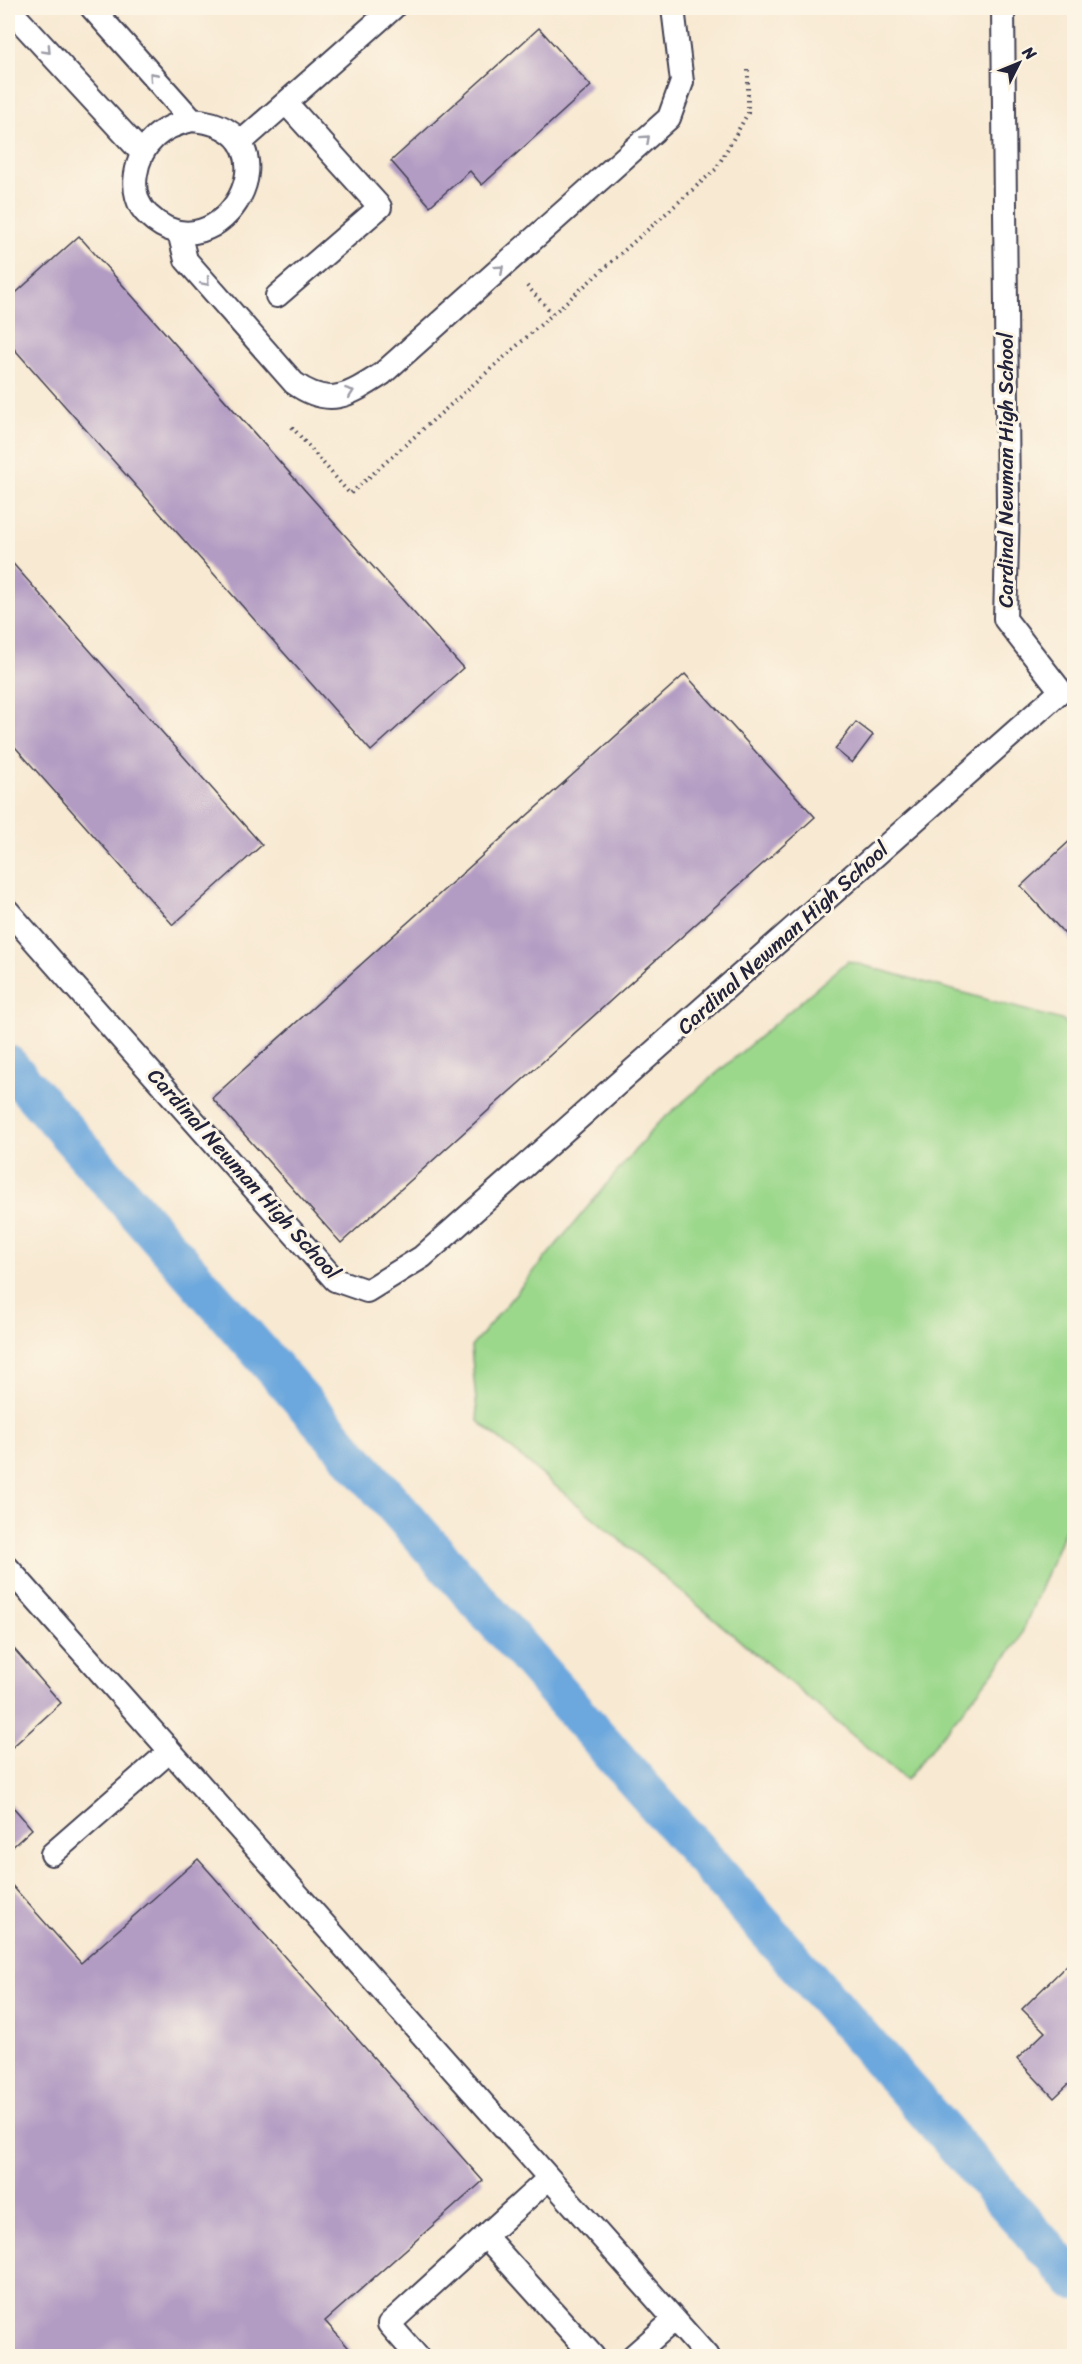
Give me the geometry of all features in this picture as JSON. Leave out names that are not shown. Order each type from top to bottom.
[{"type":"lane","points":[[8,8],[142,153]]},
{"type":"lane","points":[[92,8],[192,120]]},
{"type":"lane","points":[[240,143],[393,8]]},
{"type":"lane","points":[[179,232],[186,260],[294,383],[311,395],[330,398],[355,392],[382,374],[669,118],[682,82],[673,8]]},
{"type":"lane","name":"Cardinal Newman High School","points":[[8,911],[335,1280],[367,1291],[422,1257],[1061,691],[1005,619],[1008,506],[1003,8]]},
{"type":"lane","points":[[277,297],[380,207],[286,103]]},
{"type":"lane","points":[[192,120],[213,122],[231,131],[240,143],[248,167],[246,188],[236,207],[219,222],[200,231],[179,232],[159,226],[144,212],[136,194],[135,174],[142,153],[155,137],[173,125],[192,120]]},
{"type":"lane","points":[[8,1568],[707,2356]]},
{"type":"lane","points":[[52,1854],[170,1751]]},
{"type":"lane","points":[[417,2356],[388,2324],[549,2178]]},
{"type":"lane","points":[[486,2236],[593,2356]]},
{"type":"lane","points":[[633,2356],[674,2320]]},
{"type":"path","points":[[292,428],[350,494],[716,169],[748,113],[748,67]]},
{"type":"path","points":[[526,286],[553,314]]},
{"type":"green space","points":[[848,961],[1065,1021],[1074,1060],[1074,1508],[1018,1642],[906,1780],[478,1421],[471,1347],[656,1125]]},
{"type":"building","points":[[539,28],[591,86],[482,185],[470,171],[430,206],[391,161]]},
{"type":"building","points":[[79,236],[463,668],[371,751],[8,342],[8,300]]},
{"type":"building","points":[[8,558],[262,845],[173,925],[8,739]]},
{"type":"building","points":[[685,674],[815,817],[341,1243],[212,1098]]},
{"type":"building","points":[[856,722],[873,735],[852,763],[835,749]]},
{"type":"building","points":[[1074,837],[1074,944],[1021,886]]},
{"type":"building","points":[[8,1642],[61,1703],[8,1751]]},
{"type":"building","points":[[8,1801],[32,1829],[8,1851]]},
{"type":"building","points":[[198,1859],[483,2181],[325,2321],[356,2356],[8,2356],[8,1881],[81,1963]]},
{"type":"building","points":[[1069,1963],[1074,1968],[1074,2079],[1054,2098],[1017,2059],[1045,2032],[1022,2009]]},
{"type":"waterway","points":[[8,1065],[1074,2280]]}]
